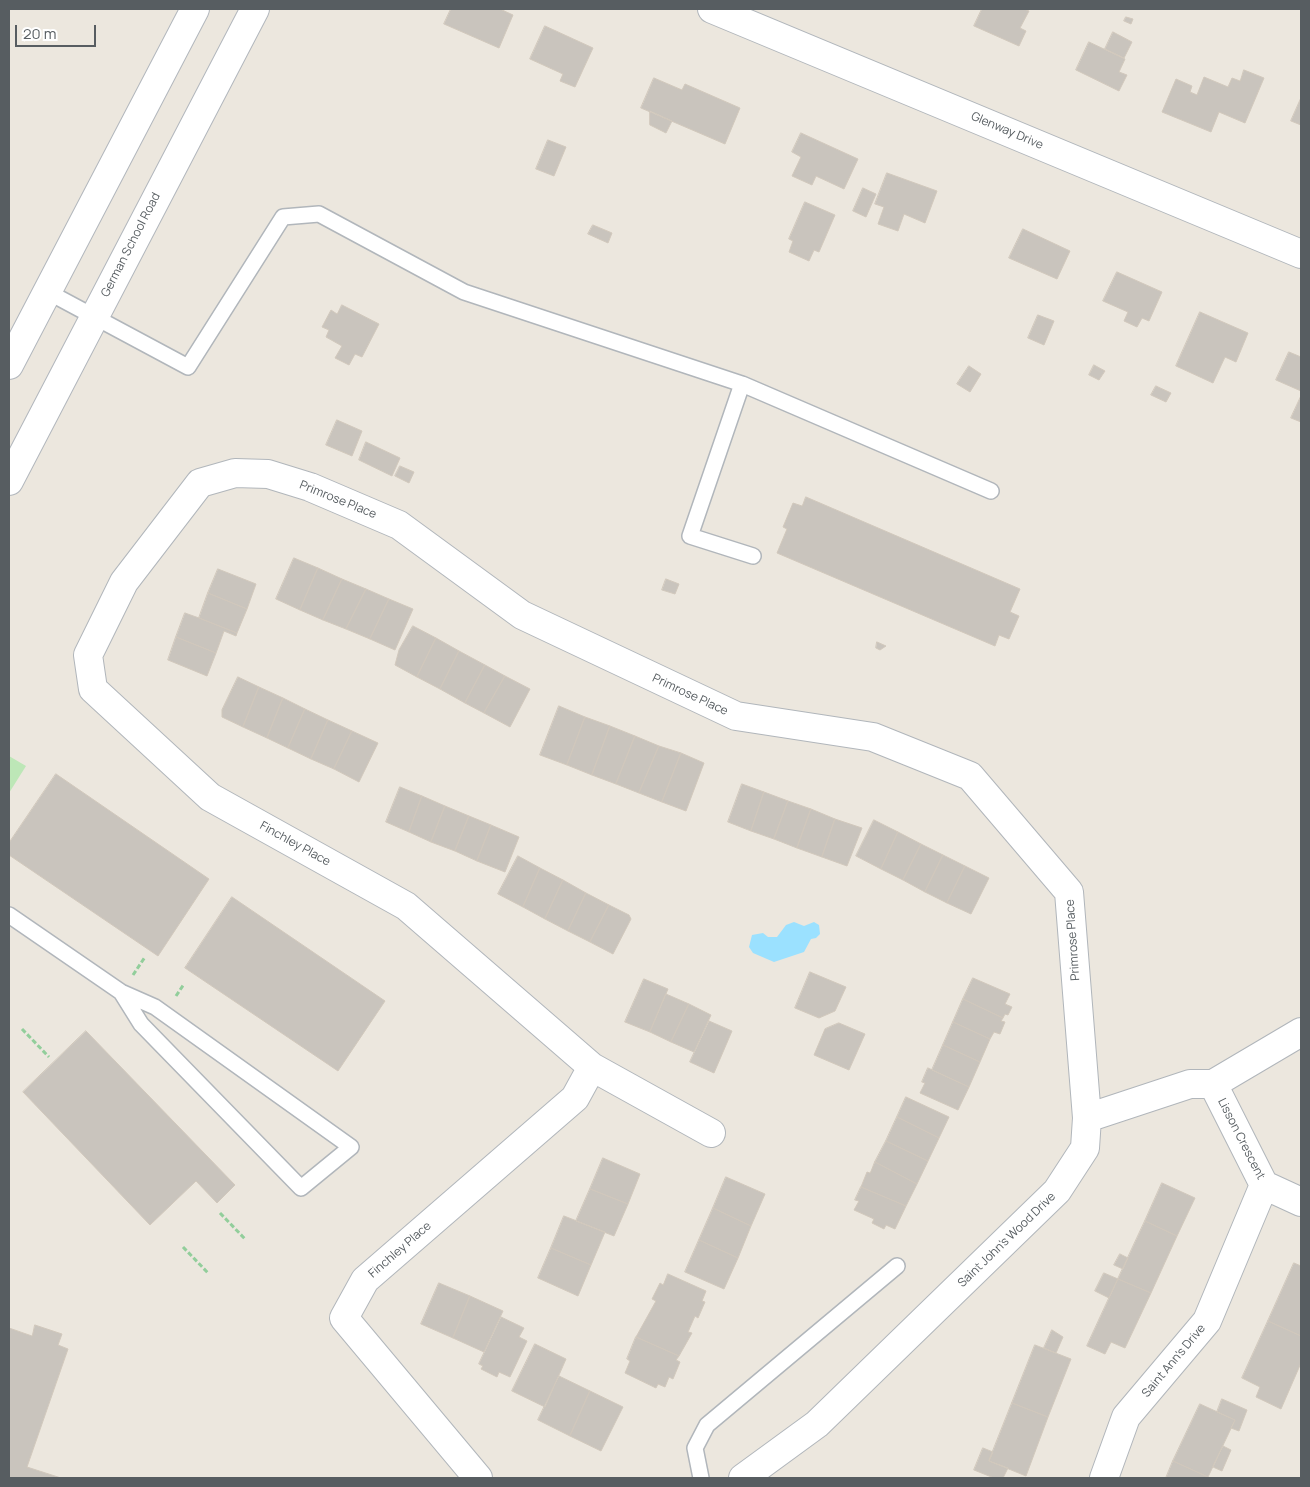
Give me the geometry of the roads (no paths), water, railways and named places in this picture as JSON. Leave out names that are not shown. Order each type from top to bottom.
[{"type":"street","points":[[9,365],[195,9]]},
{"type":"street","name":"German School Road","points":[[9,481],[254,9]]},
{"type":"street","name":"Glenway Drive","points":[[712,9],[1301,254]]},
{"type":"street","name":"Primrose Place","points":[[124,582],[200,483],[235,473],[268,474],[310,487],[399,525],[522,616],[736,716],[873,737],[970,776],[1070,892],[1087,1118]]},
{"type":"street","name":"Finchley Place","points":[[124,582],[88,655],[93,689],[210,797],[406,906],[592,1067],[711,1134]]},
{"type":"street","points":[[1087,1118],[1190,1084],[1213,1084],[1301,1032]]},
{"type":"street","name":"Finchley Place","points":[[478,1478],[344,1318],[365,1280],[575,1098],[592,1067]]},
{"type":"street","name":"Lisson Crescent","points":[[1213,1084],[1264,1185],[1301,1202]]},
{"type":"street","name":"Saint John's Wood Drive","points":[[743,1478],[817,1424],[1057,1191],[1086,1148],[1087,1118]]},
{"type":"street","name":"Saint Ann's Drive","points":[[1104,1478],[1126,1417],[1207,1321],[1264,1185]]},
{"type":"lane","points":[[48,292],[188,367],[283,217],[319,214],[464,292],[742,384],[991,491]]},
{"type":"lane","points":[[742,384],[690,536],[753,556]]},
{"type":"lane","points":[[9,915],[121,992],[154,1007],[351,1147],[301,1188],[141,1024],[121,992]]},
{"type":"lane","points":[[701,1478],[695,1448],[706,1425],[897,1266]]},
{"type":"water","points":[[794,922],[804,926],[814,922],[819,925],[820,934],[816,938],[811,939],[804,952],[774,962],[753,953],[749,947],[752,935],[763,933],[768,937],[777,937],[786,925]]}]
